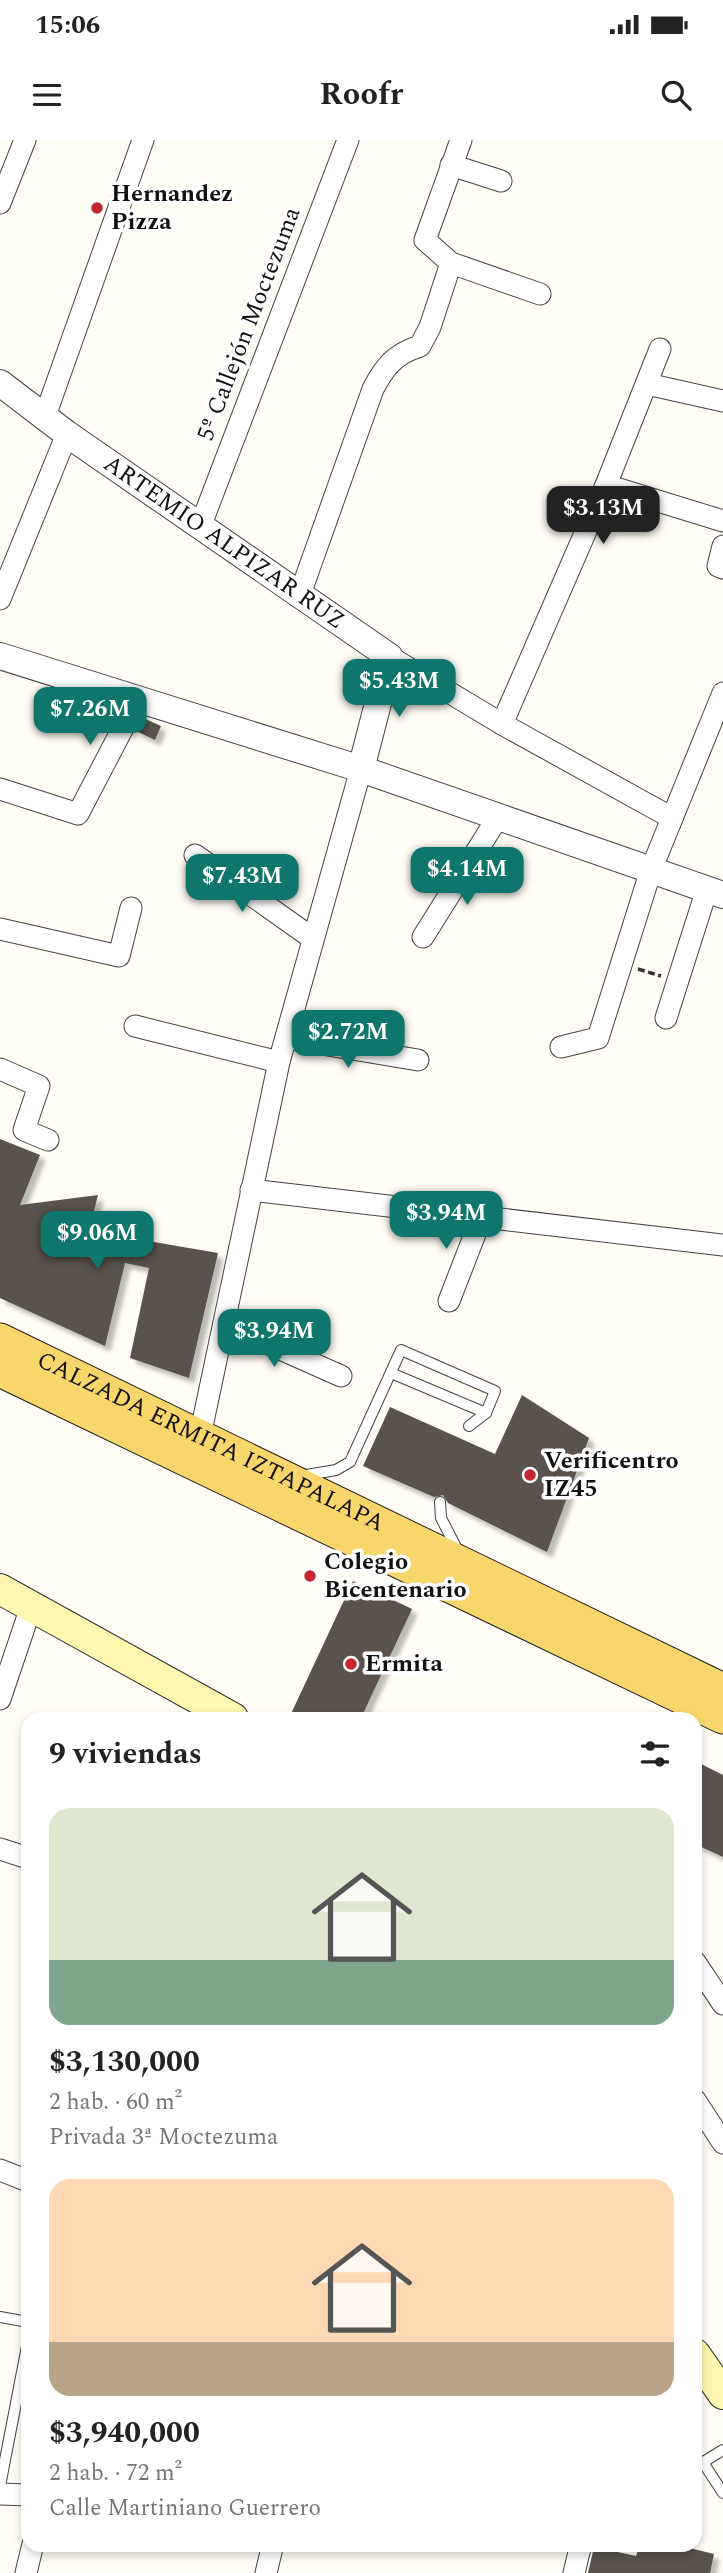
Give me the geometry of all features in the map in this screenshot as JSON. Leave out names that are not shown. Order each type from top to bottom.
[{"type":"main road","name":"CALZADA ERMITA IZTAPALAPA","points":[[0,1340],[723,1690]]},
{"type":"main road","name":"CALZADA ERMITA IZTAPALAPA","points":[[0,1370],[723,1717]]},
{"type":"main road","points":[[0,1589],[222,1712]]},
{"type":"main road","points":[[702,2362],[721,2382]]},
{"type":"street","points":[[0,203],[25,140]]},
{"type":"street","points":[[45,416],[143,140]]},
{"type":"street","name":"5º Callejón Moctezuma","points":[[200,527],[348,140]]},
{"type":"street","points":[[461,140],[425,240],[451,263],[540,294]]},
{"type":"street","points":[[451,165],[501,181]]},
{"type":"street","points":[[299,597],[373,388],[384,366],[402,352],[420,346],[430,327],[451,263]]},
{"type":"street","points":[[502,724],[606,485],[660,349]]},
{"type":"street","name":"ARTEMIO ALPIZAR RUZ","points":[[0,383],[67,434],[299,597],[390,657],[502,724],[672,818]]},
{"type":"street","points":[[647,384],[723,401]]},
{"type":"street","points":[[0,599],[67,434]]},
{"type":"street","points":[[606,485],[723,521]]},
{"type":"street","points":[[723,546],[718,566],[723,568]]},
{"type":"street","points":[[0,656],[361,769],[715,892],[677,981],[666,1017]]},
{"type":"street","points":[[200,1436],[279,1062],[390,657]]},
{"type":"street","points":[[561,1047],[598,1038],[651,870],[723,693]]},
{"type":"street","points":[[0,789],[78,814],[138,699]]},
{"type":"street","points":[[423,937],[498,817]]},
{"type":"street","points":[[195,855],[312,938]]},
{"type":"street","points":[[0,929],[120,956],[131,908]]},
{"type":"street","points":[[135,1027],[279,1062]]},
{"type":"street","points":[[286,1038],[418,1060]]},
{"type":"street","points":[[0,1069],[38,1086],[24,1130],[48,1140]]},
{"type":"street","points":[[251,1190],[723,1245]]},
{"type":"street","points":[[449,1301],[482,1216]]},
{"type":"street","points":[[225,1324],[341,1376]]},
{"type":"street","points":[[0,1699],[32,1607]]},
{"type":"street","points":[[0,1849],[21,1856]]},
{"type":"street","points":[[702,1972],[723,2004]]},
{"type":"street","points":[[702,2111],[723,2143]]},
{"type":"street","points":[[0,2171],[21,2178]]},
{"type":"street","points":[[0,2494],[21,2495]]},
{"type":"street","points":[[26,2573],[31,2552]]},
{"type":"street","points":[[266,2573],[271,2552]]},
{"type":"street","points":[[574,2573],[579,2552]]},
{"type":"lane","points":[[289,1478],[336,1470],[349,1462],[401,1350],[495,1391],[486,1413],[469,1426]]},
{"type":"lane","points":[[391,1373],[486,1413]]},
{"type":"lane","points":[[440,1502],[441,1518],[464,1563]]},
{"type":"lane","points":[[0,2317],[21,2321]]},
{"type":"lane","points":[[0,2486],[21,2377]]},
{"type":"lane","points":[[702,2463],[723,2450]]},
{"type":"lane","points":[[702,2468],[723,2493]]},
{"type":"path","points":[[620,963],[677,981]]},
{"type":"building","points":[[143,718],[161,726],[155,740],[136,731]]},
{"type":"building","points":[[0,1139],[40,1155],[20,1205],[98,1195],[91,1223],[154,1242],[218,1253],[189,1378],[130,1358],[149,1268],[125,1263],[105,1346],[0,1298]]},
{"type":"building","points":[[522,1395],[589,1438],[547,1552],[448,1503],[443,1495],[434,1497],[363,1466],[390,1407],[495,1454]]},
{"type":"building","name":"Ermita","points":[[353,1581],[412,1609],[364,1712],[292,1712]]},
{"type":"building","points":[[702,1764],[723,1775],[723,1857],[702,1847]]},
{"type":"building","points":[[702,2551],[714,2554],[710,2573],[588,2573],[593,2552],[617,2552],[636,2556],[637,2552]]},
{"type":"place","name":"Hernandez Pizza","points":[[97,208]]},
{"type":"place","name":"Verificentro IZ45","points":[[530,1475]]},
{"type":"place","name":"Colegio Bicentenario","points":[[310,1576]]},
{"type":"place","name":"Ermita","points":[[351,1664]]}]
